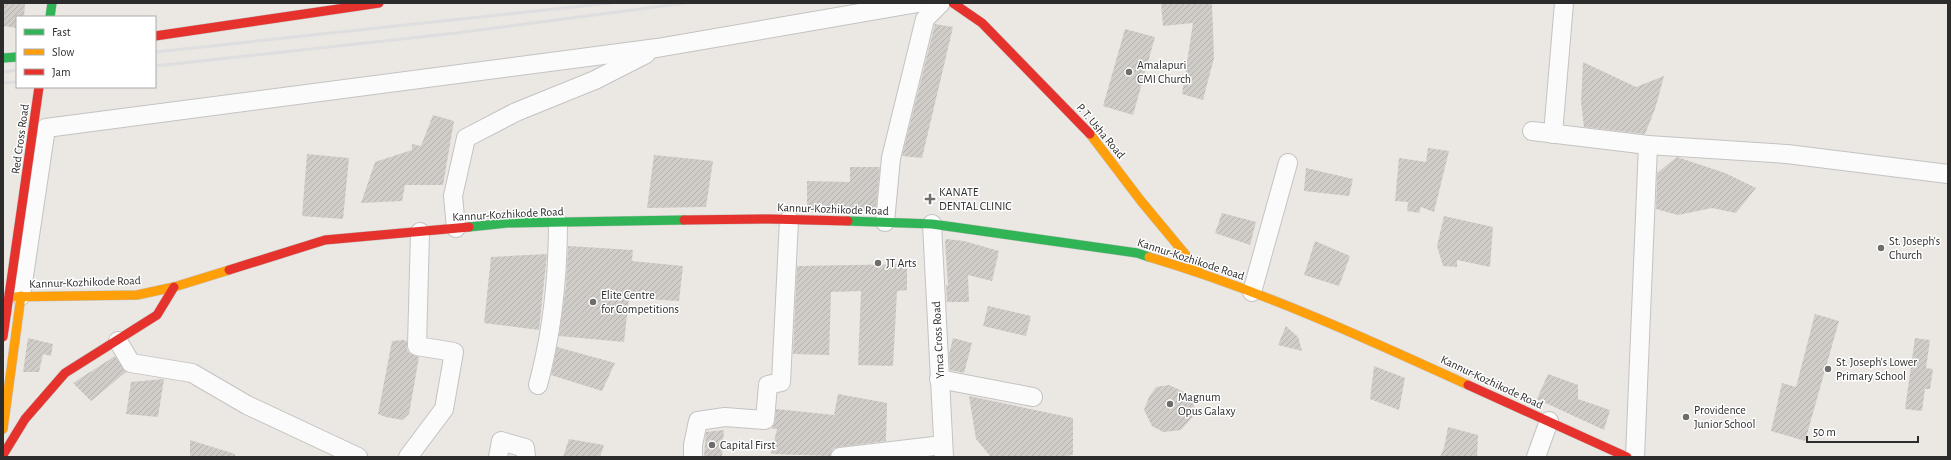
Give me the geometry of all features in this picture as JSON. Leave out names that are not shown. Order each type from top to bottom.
[{"type":"main road","points":[[50,16],[52,3]]},
{"type":"main road","points":[[156,36],[379,3]]},
{"type":"main road","name":"P. T. Usha Road","points":[[952,3],[982,23],[1085,127],[1141,200],[1200,272]]},
{"type":"main road","points":[[3,58],[16,57]]},
{"type":"main road","name":"Red Cross Road","points":[[3,337],[40,88]]},
{"type":"main road","name":"Kannur-Kozhikode Road","points":[[3,297],[137,295],[174,287],[325,240],[507,223],[790,220],[932,224],[1137,253],[1200,272],[1323,318],[1627,457]]},
{"type":"main road","points":[[3,455],[25,419],[65,373],[157,315],[174,287]]},
{"type":"main road","points":[[3,429],[21,296]]},
{"type":"street","points":[[21,296],[46,128],[657,48],[918,3]]},
{"type":"street","points":[[885,222],[891,158],[925,19],[941,3]]},
{"type":"street","points":[[1553,134],[1564,3]]},
{"type":"street","points":[[456,228],[453,196],[466,138],[516,112],[595,80],[657,48]]},
{"type":"street","points":[[1532,131],[1648,145],[1787,154],[1948,174]]},
{"type":"street","points":[[1635,457],[1648,145]]},
{"type":"street","points":[[1252,292],[1288,163]]},
{"type":"street","points":[[693,457],[693,444],[698,421],[725,417],[765,420],[768,385],[781,382],[790,220]]},
{"type":"street","points":[[538,385],[546,354],[556,271],[558,222]]},
{"type":"street","name":"Ymca Cross Road","points":[[932,224],[944,451]]},
{"type":"street","points":[[408,457],[444,409],[454,352],[417,346],[420,232]]},
{"type":"street","points":[[118,341],[131,363],[192,373],[247,405],[358,457]]},
{"type":"street","points":[[939,379],[1034,397]]},
{"type":"street","points":[[1536,457],[1549,421]]},
{"type":"street","points":[[498,457],[501,441],[525,448],[526,457]]},
{"type":"street","points":[[840,457],[944,451]]},
{"type":"building","points":[[3,3],[25,3],[24,16],[16,16],[16,28],[3,26]]},
{"type":"building","points":[[1161,3],[1212,3],[1214,58],[1203,100],[1182,94],[1193,23],[1163,26]]},
{"type":"building","points":[[935,24],[953,27],[922,158],[902,156]]},
{"type":"building","name":"Amalapuri CMI Church","points":[[1125,29],[1155,37],[1133,115],[1103,106]]},
{"type":"building","points":[[1583,62],[1636,87],[1664,76],[1655,109],[1645,134],[1584,127],[1581,102]]},
{"type":"building","points":[[433,115],[454,121],[443,185],[405,185],[402,201],[361,203],[375,162],[412,150],[412,144],[421,146]]},
{"type":"building","points":[[1428,148],[1449,151],[1434,212],[1421,207],[1419,213],[1407,211],[1408,202],[1395,201],[1399,158],[1426,162]]},
{"type":"building","points":[[307,154],[349,158],[343,219],[302,216]]},
{"type":"building","points":[[654,155],[713,161],[706,207],[647,208]]},
{"type":"building","points":[[1677,157],[1725,173],[1756,188],[1736,213],[1712,208],[1678,215],[1656,209],[1657,173]]},
{"type":"building","points":[[850,167],[880,167],[876,210],[807,208],[807,181],[850,182]]},
{"type":"building","points":[[1306,168],[1353,179],[1349,196],[1304,191]]},
{"type":"building","points":[[1222,213],[1256,222],[1250,245],[1215,233]]},
{"type":"building","points":[[1444,216],[1493,227],[1490,267],[1457,260],[1457,267],[1443,266],[1437,246]]},
{"type":"building","points":[[946,239],[964,241],[999,251],[992,281],[968,275],[969,302],[947,302],[946,285],[948,285]]},
{"type":"building","points":[[1315,241],[1350,256],[1339,286],[1304,275]]},
{"type":"building","name":"Elite Centre for Competitions","points":[[568,246],[633,250],[632,261],[683,266],[679,301],[629,298],[624,342],[559,336],[566,285]]},
{"type":"building","points":[[547,254],[539,330],[484,323],[491,257]]},
{"type":"building","points":[[907,264],[907,290],[897,291],[893,366],[858,365],[861,291],[831,292],[829,355],[793,354],[797,266]]},
{"type":"building","points":[[988,306],[1031,316],[1026,336],[983,326]]},
{"type":"building","points":[[1815,314],[1839,321],[1805,441],[1771,431],[1782,383],[1796,387]]},
{"type":"building","points":[[1286,326],[1298,337],[1302,351],[1278,345]]},
{"type":"building","points":[[28,338],[53,344],[51,356],[43,354],[39,372],[23,372]]},
{"type":"building","points":[[953,338],[972,343],[964,373],[950,370],[949,354]]},
{"type":"building","points":[[1915,338],[1930,340],[1926,368],[1933,369],[1930,389],[1925,389],[1922,411],[1905,409]]},
{"type":"building","points":[[392,341],[407,341],[407,350],[410,354],[419,357],[409,414],[402,420],[378,414]]},
{"type":"building","points":[[557,347],[615,363],[602,391],[551,375]]},
{"type":"building","points":[[115,356],[126,372],[91,401],[73,383]]},
{"type":"building","points":[[1374,366],[1405,378],[1399,410],[1370,399]]},
{"type":"building","points":[[1548,374],[1578,385],[1578,399],[1610,410],[1604,430],[1537,399]]},
{"type":"building","points":[[164,379],[158,417],[126,414],[131,382]]},
{"type":"building","name":"Magnum Opus Galaxy","points":[[1169,385],[1191,395],[1196,413],[1181,430],[1163,432],[1152,426],[1144,410],[1149,397],[1156,387]]},
{"type":"building","points":[[838,394],[887,403],[886,441],[838,447],[833,449],[830,456],[771,454],[777,429],[772,429],[775,421],[776,409],[834,415]]},
{"type":"building","points":[[969,396],[1073,418],[1073,455],[1056,457],[991,457],[976,439]]},
{"type":"building","points":[[1448,427],[1478,435],[1477,457],[1440,457],[1444,448]]},
{"type":"building","name":"Capital First","points":[[724,430],[722,457],[704,457],[706,432]]},
{"type":"building","points":[[569,439],[604,445],[600,457],[563,457]]},
{"type":"building","points":[[190,440],[235,454],[235,457],[190,457]]},
{"type":"railway","points":[[156,52],[611,3]]},
{"type":"railway","points":[[156,66],[456,33],[686,3]]},
{"type":"railway","points":[[3,72],[16,70]]},
{"type":"railway","points":[[3,83],[16,82]]},
{"type":"traffic: fast","points":[[50,16],[52,3]]},
{"type":"traffic: fast","points":[[3,58],[16,57]]},
{"type":"traffic: fast","points":[[469,227],[507,223],[684,220]]},
{"type":"traffic: fast","points":[[848,221],[932,224],[1137,253],[1149,257]]},
{"type":"traffic: slow","points":[[1090,134],[1141,201],[1200,272]]},
{"type":"traffic: slow","points":[[1149,257],[1231,284],[1311,315],[1468,385]]},
{"type":"traffic: slow","points":[[3,297],[137,295],[174,287],[229,270]]},
{"type":"traffic: slow","points":[[3,429],[21,296]]},
{"type":"traffic: jam","points":[[156,36],[379,3]]},
{"type":"traffic: jam","points":[[953,3],[982,23],[1090,134]]},
{"type":"traffic: jam","points":[[3,337],[39,88]]},
{"type":"traffic: jam","points":[[684,220],[770,219],[848,221]]},
{"type":"traffic: jam","points":[[229,270],[325,240],[469,227]]},
{"type":"traffic: jam","points":[[3,455],[25,419],[65,373],[157,315],[174,287]]},
{"type":"traffic: jam","points":[[1468,385],[1627,457]]},
{"type":"place","name":"Amalapuri CMI Church","points":[[1129,72]]},
{"type":"place","name":"KANATE DENTAL CLINIC","points":[[930,199]]},
{"type":"place","name":"St. Joseph's Church","points":[[1881,248]]},
{"type":"place","name":"JT Arts","points":[[878,263]]},
{"type":"place","name":"Elite Centre for Competitions","points":[[593,302]]},
{"type":"place","name":"St. Joseph's Lower Primary School","points":[[1828,369]]},
{"type":"place","name":"Magnum Opus Galaxy","points":[[1170,404]]},
{"type":"place","name":"Providence Junior School","points":[[1686,417]]},
{"type":"place","name":"Capital First","points":[[712,445]]}]
